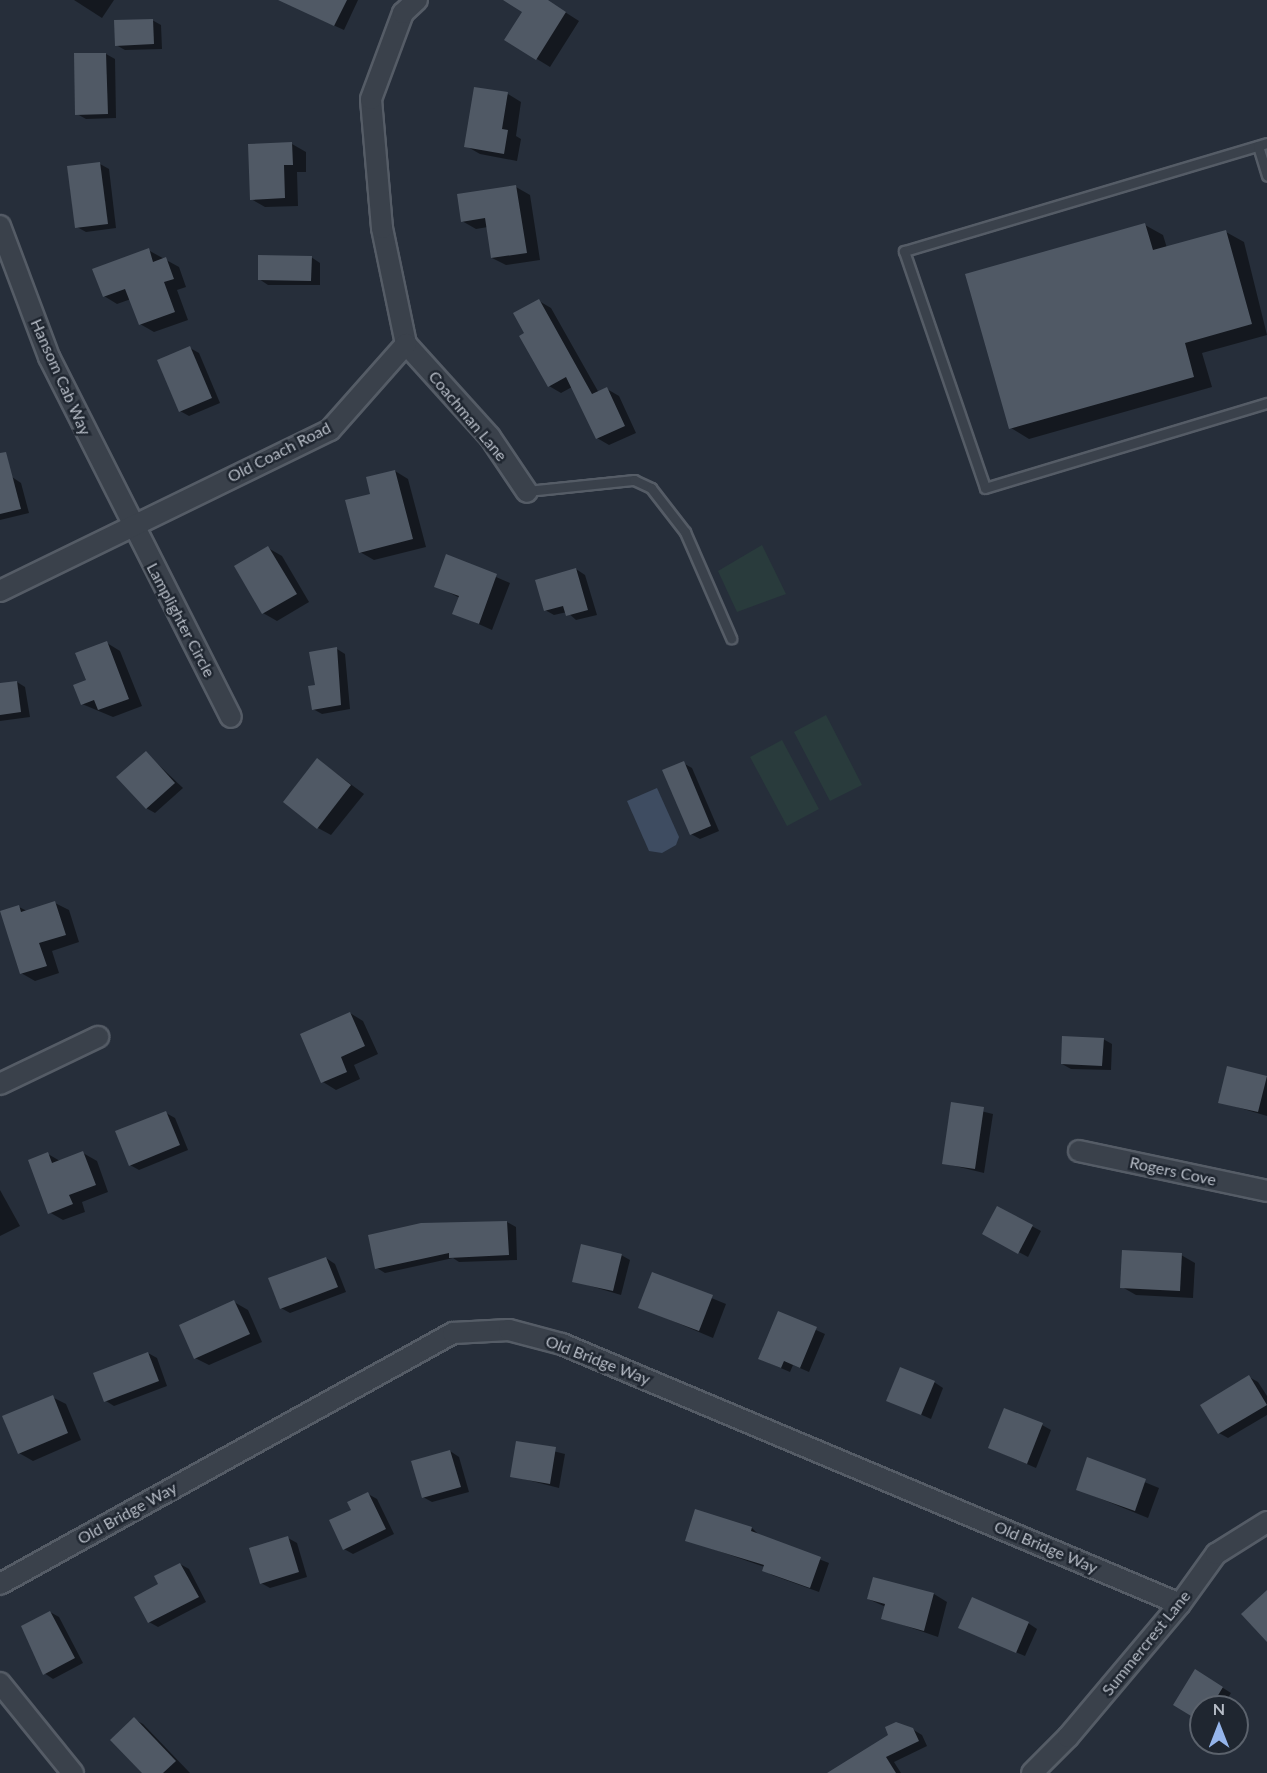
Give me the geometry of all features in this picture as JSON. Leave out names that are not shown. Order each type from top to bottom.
[{"type":"street","points":[[406,344],[382,228],[371,99],[404,14],[417,0]]},
{"type":"street","name":"Hansom Cab Way","points":[[0,226],[49,357],[130,524]]},
{"type":"street","name":"Coachman Lane","points":[[406,344],[490,437],[527,492]]},
{"type":"street","name":"Old Coach Road","points":[[0,591],[130,524],[330,430],[406,344]]},
{"type":"street","name":"Lamplighter Circle","points":[[130,524],[231,717]]},
{"type":"street","points":[[0,1084],[98,1037]]},
{"type":"street","name":"Rogers Cove","points":[[1079,1151],[1267,1191]]},
{"type":"street","name":"Old Bridge Way","points":[[0,1584],[453,1333],[509,1330],[562,1344],[1180,1604]]},
{"type":"street","name":"Summercrest Lane","points":[[1032,1773],[1068,1737],[1180,1604],[1216,1554],[1267,1522]]},
{"type":"street","points":[[0,1683],[73,1773]]},
{"type":"lane","points":[[1267,176],[1263,145],[904,251],[985,488],[1267,403]]},
{"type":"lane","points":[[527,492],[634,480],[651,488],[685,532],[731,638]]},
{"type":"shaded area","points":[[762,545],[786,594],[737,612],[718,571]]},
{"type":"shaded area","points":[[826,715],[862,785],[830,801],[794,732]]},
{"type":"shaded area","points":[[782,740],[819,809],[787,826],[750,757]]},
{"type":"water","points":[[657,788],[679,837],[676,845],[662,853],[649,851],[627,801]]},
{"type":"building","points":[[278,0],[347,0],[334,26]]},
{"type":"building","points":[[503,0],[548,0],[566,12],[536,60],[504,40],[522,12]]},
{"type":"building","points":[[153,19],[154,44],[115,46],[114,20]]},
{"type":"building","points":[[74,53],[106,53],[108,114],[75,115]]},
{"type":"building","points":[[474,87],[508,92],[502,129],[508,130],[504,154],[464,147]]},
{"type":"building","points":[[292,142],[293,165],[284,165],[285,198],[250,200],[248,144]]},
{"type":"building","points":[[100,162],[108,224],[75,228],[67,166]]},
{"type":"building","points":[[516,185],[527,253],[491,258],[485,218],[461,222],[457,194]]},
{"type":"building","points":[[1145,223],[1153,250],[1226,230],[1252,324],[1185,343],[1194,377],[1009,429],[965,274]]},
{"type":"building","points":[[149,248],[153,262],[166,257],[174,279],[164,282],[175,312],[139,325],[125,289],[103,297],[92,269]]},
{"type":"building","points":[[258,255],[312,256],[311,281],[258,280]]},
{"type":"building","points":[[539,299],[592,394],[607,387],[625,426],[596,439],[566,377],[548,387],[519,336],[524,333],[513,313]]},
{"type":"building","points":[[190,346],[212,398],[179,412],[157,360]]},
{"type":"building","points":[[6,452],[21,509],[0,514],[0,453]]},
{"type":"building","points":[[395,470],[413,539],[359,553],[345,500],[370,494],[366,477]]},
{"type":"building","points":[[268,546],[297,594],[262,614],[234,566]]},
{"type":"building","points":[[446,554],[497,574],[479,624],[452,614],[459,596],[434,587]]},
{"type":"building","points":[[576,568],[588,610],[566,616],[563,606],[544,611],[535,580]]},
{"type":"building","points":[[107,641],[129,699],[98,710],[94,700],[81,705],[73,685],[86,680],[75,653]]},
{"type":"building","points":[[337,647],[341,705],[312,710],[308,686],[315,685],[309,652]]},
{"type":"building","points":[[17,681],[21,712],[0,715],[0,683]]},
{"type":"building","points":[[146,751],[175,783],[146,809],[116,777]]},
{"type":"building","points":[[317,758],[351,785],[317,829],[283,802]]},
{"type":"building","points":[[684,761],[711,826],[690,835],[662,770]]},
{"type":"building","points":[[55,901],[66,935],[39,943],[47,966],[20,974],[0,911],[19,905],[21,912]]},
{"type":"building","points":[[350,1012],[365,1046],[341,1057],[347,1072],[321,1083],[300,1034]]},
{"type":"building","points":[[1062,1036],[1104,1038],[1102,1066],[1061,1064]]},
{"type":"building","points":[[1227,1066],[1267,1076],[1258,1112],[1218,1103]]},
{"type":"building","points":[[951,1102],[984,1107],[975,1169],[942,1164]]},
{"type":"building","points":[[166,1111],[180,1145],[129,1166],[115,1131]]},
{"type":"building","points":[[83,1151],[96,1185],[69,1195],[73,1204],[48,1214],[28,1160],[48,1152],[52,1163]]},
{"type":"building","points":[[997,1206],[1033,1225],[1018,1254],[982,1234]]},
{"type":"building","points":[[507,1221],[509,1255],[449,1258],[449,1253],[375,1269],[368,1235],[421,1223]]},
{"type":"building","points":[[581,1244],[622,1254],[613,1291],[572,1282]]},
{"type":"building","points":[[1122,1250],[1182,1253],[1180,1291],[1120,1288]]},
{"type":"building","points":[[326,1257],[338,1287],[280,1309],[268,1278]]},
{"type":"building","points":[[652,1272],[713,1295],[699,1331],[638,1308]]},
{"type":"building","points":[[234,1300],[250,1334],[194,1359],[179,1325]]},
{"type":"building","points":[[778,1311],[817,1327],[800,1368],[784,1361],[781,1368],[758,1359]]},
{"type":"building","points":[[148,1352],[159,1381],[104,1402],[93,1373]]},
{"type":"building","points":[[900,1367],[935,1381],[921,1415],[886,1401]]},
{"type":"building","points":[[1249,1375],[1267,1405],[1218,1434],[1200,1405]]},
{"type":"building","points":[[53,1395],[68,1433],[18,1454],[2,1416]]},
{"type":"building","points":[[1004,1408],[1043,1423],[1027,1464],[988,1448]]},
{"type":"building","points":[[516,1441],[556,1447],[550,1484],[510,1477]]},
{"type":"building","points":[[450,1450],[461,1487],[422,1498],[411,1461]]},
{"type":"building","points":[[1087,1457],[1146,1479],[1135,1511],[1076,1490]]},
{"type":"building","points":[[368,1492],[386,1529],[343,1550],[329,1520],[351,1510],[347,1502]]},
{"type":"building","points":[[695,1509],[752,1527],[751,1531],[821,1557],[810,1588],[762,1571],[764,1565],[685,1541]]},
{"type":"building","points":[[288,1536],[299,1572],[260,1584],[249,1548]]},
{"type":"building","points":[[180,1563],[199,1597],[148,1623],[134,1597],[158,1584],[154,1576]]},
{"type":"building","points":[[873,1577],[934,1593],[924,1631],[881,1619],[885,1604],[867,1599]]},
{"type":"building","points":[[1267,1590],[1267,1642],[1241,1614]]},
{"type":"building","points":[[972,1597],[1029,1622],[1016,1653],[958,1628]]},
{"type":"building","points":[[50,1611],[75,1658],[43,1675],[21,1626]]},
{"type":"building","points":[[1195,1669],[1223,1687],[1218,1695],[1189,1695],[1189,1715],[1173,1705]]},
{"type":"building","points":[[134,1717],[176,1761],[163,1773],[142,1773],[110,1740]]},
{"type":"building","points":[[896,1722],[913,1728],[919,1741],[886,1757],[896,1773],[827,1773],[888,1735],[885,1727]]}]
